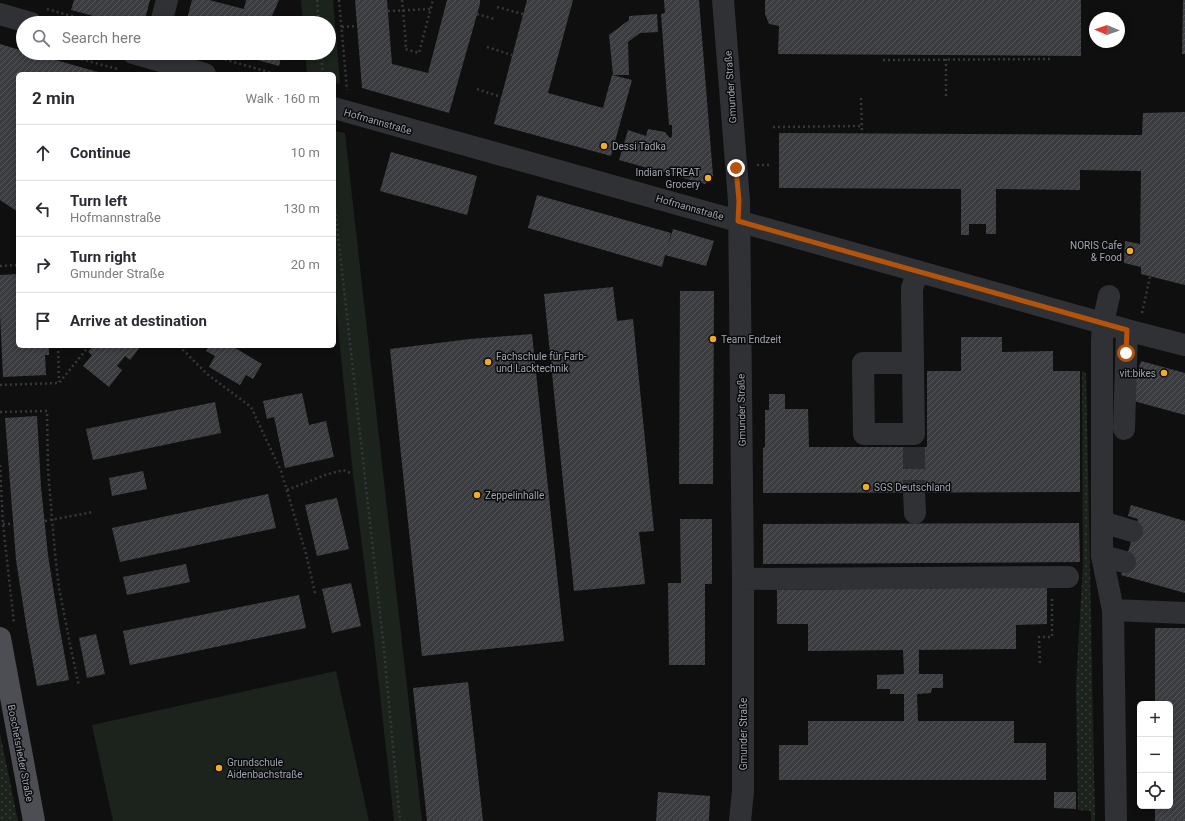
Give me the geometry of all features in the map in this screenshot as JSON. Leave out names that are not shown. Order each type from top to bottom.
[{"type":"main road","name":"Boschetsrieder Straße","points":[[0,638],[34,821]]},
{"type":"street","points":[[163,16],[167,0]]},
{"type":"street","name":"Gmunder Straße","points":[[723,0],[739,201],[738,221],[743,580],[743,792],[740,821]]},
{"type":"street","points":[[0,14],[38,16]]},
{"type":"street","points":[[156,60],[196,70]]},
{"type":"street","name":"Hofmannstraße","points":[[341,101],[738,221],[1185,345]]},
{"type":"street","points":[[913,363],[863,364],[864,434],[914,440],[913,363],[912,288],[918,271]]},
{"type":"street","points":[[1109,296],[1103,323],[1102,556],[1114,610],[1116,821]]},
{"type":"street","points":[[1124,429],[1127,330]]},
{"type":"street","points":[[914,492],[915,513]]},
{"type":"street","points":[[1102,522],[1132,531]]},
{"type":"street","points":[[1102,556],[1125,562]]},
{"type":"street","points":[[743,580],[1060,577]]},
{"type":"street","points":[[1114,610],[1185,613]]},
{"type":"path","points":[[317,0],[318,16]]},
{"type":"path","points":[[339,0],[342,27],[341,101]]},
{"type":"path","points":[[402,0],[406,44],[405,49],[419,53],[433,0]]},
{"type":"path","points":[[498,7],[523,14]]},
{"type":"path","points":[[388,11],[403,9],[431,9]]},
{"type":"path","points":[[477,14],[494,19]]},
{"type":"path","points":[[342,27],[357,26]]},
{"type":"path","points":[[487,47],[512,55]]},
{"type":"path","points":[[946,59],[946,98]]},
{"type":"path","points":[[322,60],[323,72]]},
{"type":"path","points":[[883,60],[1052,60]]},
{"type":"path","points":[[196,70],[236,72]]},
{"type":"path","points":[[477,89],[501,97]]},
{"type":"path","points":[[861,98],[862,134]]},
{"type":"path","points":[[773,126],[862,126]]},
{"type":"path","points":[[336,217],[383,640],[400,821]]},
{"type":"path","points":[[0,266],[16,265]]},
{"type":"path","points":[[1144,305],[1150,277]]},
{"type":"path","points":[[58,348],[59,383]]},
{"type":"path","points":[[0,385],[59,383],[87,348]]},
{"type":"path","points":[[181,348],[207,374],[252,407],[281,471],[306,554],[315,593]]},
{"type":"path","points":[[0,412],[47,411],[48,469],[59,588],[79,686]]},
{"type":"path","points":[[287,490],[324,475],[343,470],[353,474]]},
{"type":"path","points":[[45,521],[93,512]]},
{"type":"path","points":[[3,524],[12,524]]},
{"type":"path","points":[[1040,663],[1039,637],[1052,637],[1060,577]]},
{"type":"shaded area","points":[[301,0],[333,0],[334,16],[302,16]]},
{"type":"shaded area","points":[[336,36],[340,84],[336,83],[336,72],[307,72],[306,60],[336,60]]},
{"type":"shaded area","points":[[336,131],[345,133],[422,821],[394,821],[374,641],[353,474],[336,308]]},
{"type":"shaded area","points":[[1082,371],[1086,373],[1095,821],[1091,821],[1091,811],[1078,810],[1076,685],[1083,565]]},
{"type":"shaded area","name":"Grundschule Aidenbachstraße","points":[[336,671],[369,821],[113,821],[92,725]]},
{"type":"shaded area","points":[[0,733],[18,821],[0,821]]},
{"type":"building","points":[[74,0],[150,0],[146,16],[94,16],[71,10]]},
{"type":"building","points":[[192,0],[209,0],[244,9],[246,0],[279,0],[272,16],[188,16]]},
{"type":"building","points":[[355,0],[387,0],[392,64],[428,73],[447,0],[480,0],[449,113],[362,88]]},
{"type":"building","points":[[527,0],[573,0],[548,93],[603,108],[612,75],[632,80],[611,156],[494,124]]},
{"type":"building","points":[[664,0],[699,0],[713,176],[705,184],[619,160],[628,130],[646,136],[648,129],[665,132],[671,138],[672,136],[672,125],[669,125],[661,14],[665,13]]},
{"type":"building","points":[[765,0],[1081,0],[1081,56],[778,54],[779,26],[769,24],[765,14]]},
{"type":"building","points":[[1183,0],[1185,0],[1185,54],[1182,54]]},
{"type":"building","points":[[657,14],[658,32],[640,33],[628,42],[629,75],[613,75],[609,35],[629,20],[629,16]]},
{"type":"building","points":[[0,44],[16,49],[16,60],[56,60],[98,72],[16,72],[16,211],[0,200]]},
{"type":"building","points":[[257,60],[280,60],[279,66]]},
{"type":"building","points":[[1185,112],[1185,285],[1141,274],[1141,267],[1124,263],[1125,241],[1140,244],[1141,171],[1080,170],[1080,190],[996,189],[996,234],[986,234],[986,224],[969,224],[969,235],[961,235],[961,189],[779,188],[779,133],[1142,135],[1143,113]]},
{"type":"building","points":[[391,152],[477,176],[467,215],[380,191]]},
{"type":"building","points":[[537,195],[671,233],[668,246],[673,229],[714,241],[706,266],[665,255],[662,267],[528,228]]},
{"type":"building","points":[[16,274],[16,348],[49,348],[49,355],[45,355],[46,375],[3,377],[0,275]]},
{"type":"building","points":[[613,287],[617,321],[633,319],[654,531],[639,532],[645,584],[574,591],[544,294]]},
{"type":"building","points":[[680,291],[714,291],[713,484],[679,484]]},
{"type":"building","name":"Zeppelinhalle","points":[[532,334],[564,641],[422,656],[390,349],[470,339]]},
{"type":"building","points":[[961,337],[1002,337],[1002,352],[1053,351],[1053,371],[1080,371],[1080,492],[763,493],[765,410],[769,410],[769,394],[785,394],[785,409],[808,409],[809,447],[927,447],[927,371],[961,371]]},
{"type":"building","points":[[91,348],[139,348],[130,360],[125,356],[117,366],[122,370],[109,387],[83,366],[92,355],[88,352]]},
{"type":"building","points":[[208,348],[235,348],[262,364],[253,379],[246,375],[240,385],[209,367],[215,356],[206,351]]},
{"type":"building","points":[[1141,361],[1185,373],[1185,415],[1130,400]]},
{"type":"building","points":[[302,393],[309,425],[326,421],[334,457],[285,468],[274,417],[267,419],[263,401]]},
{"type":"building","points":[[215,402],[221,433],[93,460],[86,429]]},
{"type":"building","points":[[37,416],[41,487],[48,555],[69,680],[37,686],[16,560],[5,418]]},
{"type":"building","points":[[143,471],[147,489],[112,496],[109,478]]},
{"type":"building","points":[[268,494],[276,528],[120,562],[112,528]]},
{"type":"building","points":[[337,498],[349,549],[317,556],[305,505]]},
{"type":"building","points":[[1131,505],[1185,521],[1185,593],[1121,575],[1138,519],[1128,516]]},
{"type":"building","points":[[680,519],[712,519],[712,584],[705,584],[705,665],[669,665],[668,583],[681,583]]},
{"type":"building","points":[[1079,523],[1080,562],[763,564],[763,524]]},
{"type":"building","points":[[186,564],[190,582],[127,595],[123,577]]},
{"type":"building","points":[[351,583],[361,626],[332,633],[322,589]]},
{"type":"building","points":[[1047,587],[1047,624],[1016,625],[1016,649],[919,650],[919,674],[943,674],[943,688],[932,688],[931,693],[917,694],[918,721],[1014,721],[1014,743],[1046,743],[1046,780],[779,780],[779,745],[808,745],[808,721],[904,721],[904,694],[890,694],[890,689],[877,689],[877,675],[904,674],[903,650],[808,651],[808,624],[777,624],[777,590]]},
{"type":"building","points":[[299,595],[306,628],[130,665],[123,631]]},
{"type":"building","points":[[1155,628],[1185,628],[1185,821],[1155,821],[1155,809],[1173,809],[1173,701],[1155,701]]},
{"type":"building","points":[[96,634],[105,674],[87,678],[79,638]]},
{"type":"building","points":[[468,682],[483,821],[427,821],[413,688]]},
{"type":"building","points":[[658,792],[710,796],[709,821],[656,821]]},
{"type":"building","points":[[1054,792],[1076,792],[1076,809],[1054,808]]},
{"type":"tunnel","points":[[914,447],[914,492]]},
{"type":"place","name":"Dessi Tadka","points":[[604,146]]},
{"type":"place","name":"Indian sTREAT Grocery","points":[[708,178]]},
{"type":"place","name":"NORIS Cafe & Food","points":[[1130,251]]},
{"type":"place","name":"Team Endzeit","points":[[713,339]]},
{"type":"place","name":"Fachschule für Farb- und Lacktechnik","points":[[488,362]]},
{"type":"place","name":"vit:bikes","points":[[1164,373]]},
{"type":"place","name":"SGS Deutschland","points":[[866,487]]},
{"type":"place","name":"Zeppelinhalle","points":[[477,495]]},
{"type":"place","name":"Grundschule Aidenbachstraße","points":[[219,768]]},
{"type":"route","points":[[736,168],[739,201],[738,221],[1127,330],[1126,353]]}]
